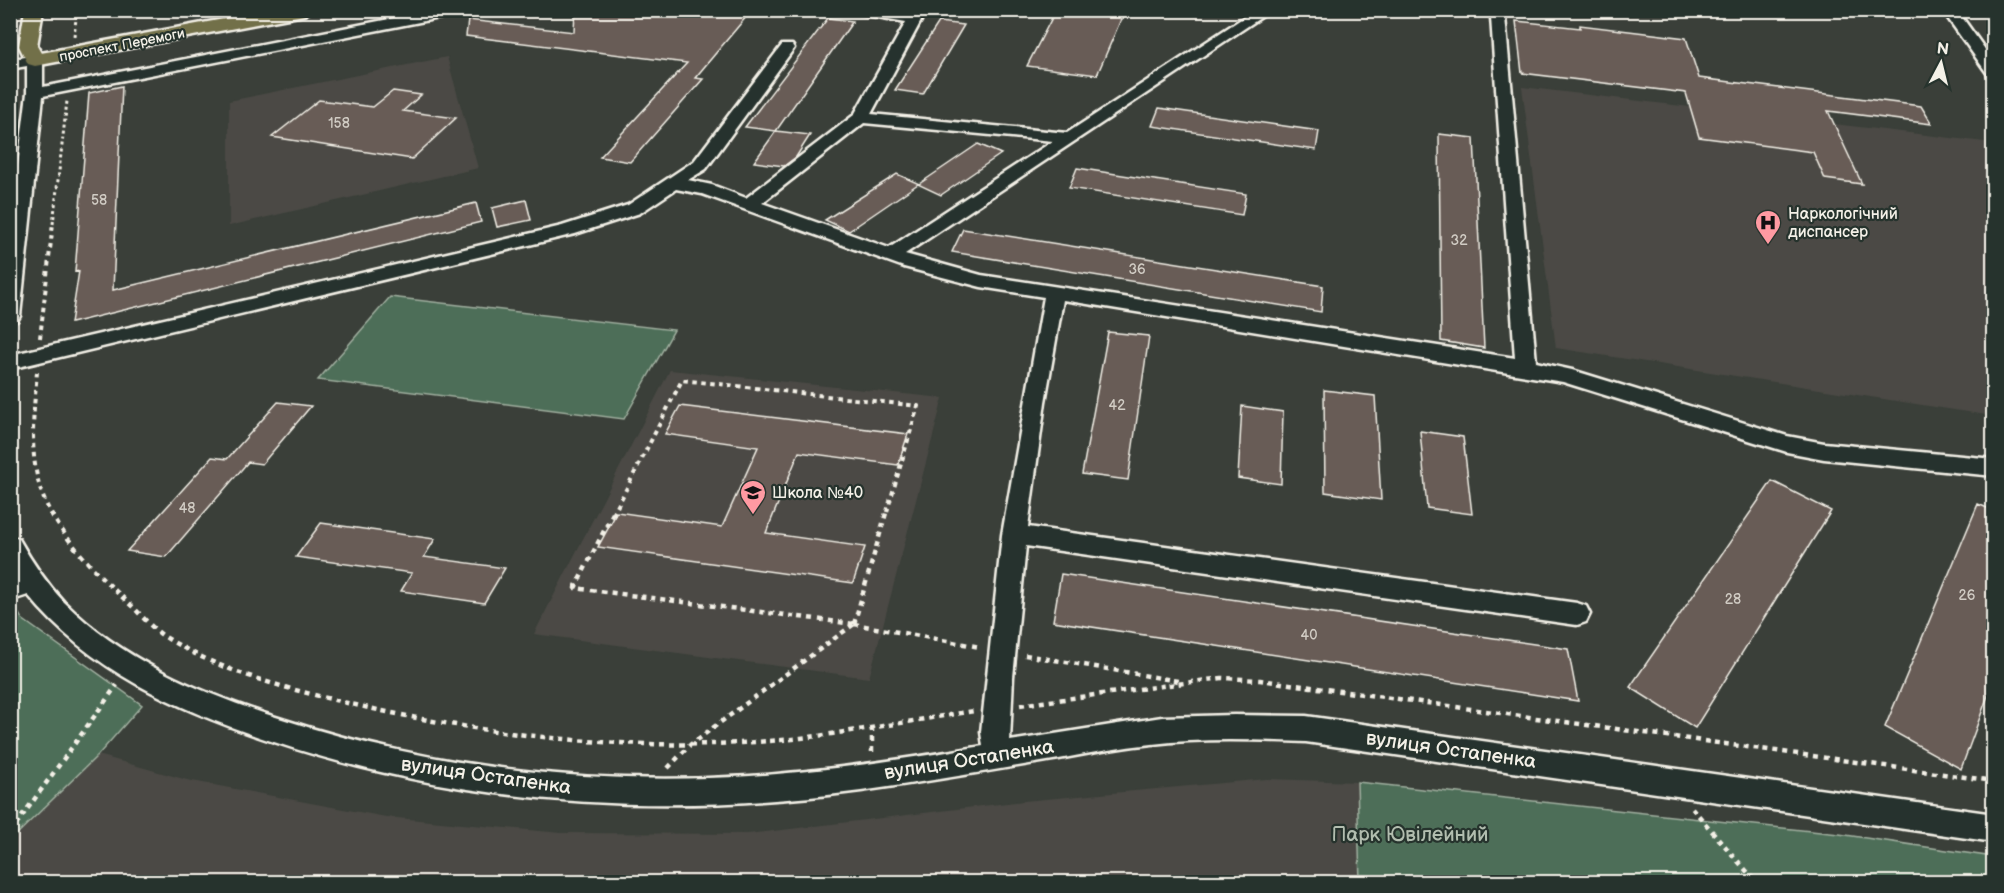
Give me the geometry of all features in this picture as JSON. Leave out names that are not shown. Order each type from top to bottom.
[{"type":"main road","points":[[34,10],[28,46],[35,60]]},
{"type":"main road","name":"проспект Перемоги","points":[[35,60],[304,10]]},
{"type":"street","points":[[35,93],[460,10]]},
{"type":"street","points":[[748,205],[861,118],[914,21],[908,16],[860,10]]},
{"type":"street","points":[[890,256],[1265,10]]},
{"type":"street","points":[[1495,10],[1498,17],[1526,367]]},
{"type":"street","points":[[1949,10],[1994,73]]},
{"type":"street","points":[[10,362],[568,230],[634,209],[700,165],[787,48]]},
{"type":"street","name":"проспект Перемоги","points":[[10,65],[35,60]]},
{"type":"street","points":[[10,316],[15,230],[35,93],[35,60]]},
{"type":"street","points":[[861,118],[1070,138]]},
{"type":"street","points":[[675,183],[706,189],[890,256],[945,273],[1055,293],[1526,367],[1565,375],[1787,444],[1824,451],[1994,468]]},
{"type":"street","points":[[998,756],[995,732],[1014,535],[1033,398],[1055,293]]},
{"type":"street","points":[[1014,535],[1577,614]]},
{"type":"street","name":"вулиця Остапенка","points":[[10,546],[22,569],[22,586],[57,611],[112,657],[167,689],[235,716],[316,742],[399,765],[473,778],[564,788],[644,792],[799,786],[1157,730],[1257,727],[1306,729],[1994,828]]},
{"type":"path","points":[[71,54],[77,10]]},
{"type":"path","points":[[68,87],[38,355],[32,436],[34,465],[44,502],[59,527],[97,574],[161,634],[232,671],[396,715],[495,732],[580,740],[691,744],[800,738],[997,708],[1222,678],[1298,684],[1994,781]]},
{"type":"path","points":[[644,792],[691,744],[854,624],[918,406],[682,380],[575,588],[854,624],[1182,682]]},
{"type":"path","points":[[10,833],[130,668]]},
{"type":"path","points":[[1673,782],[1700,819],[1756,882]]},
{"type":"shaded area","points":[[447,57],[478,168],[229,226],[229,101]]},
{"type":"shaded area","name":"Наркологічний диспансер","points":[[1522,87],[1993,143],[1993,416],[1556,348]]},
{"type":"shaded area","name":"Школа №40","points":[[670,370],[943,398],[869,678],[534,634]]},
{"type":"shaded area","points":[[98,755],[187,780],[386,817],[561,833],[748,834],[1024,801],[1267,779],[1357,782],[1360,882],[11,882],[11,840]]},
{"type":"green space","points":[[390,297],[674,330],[624,419],[318,380]]},
{"type":"green space","points":[[10,598],[22,619],[142,705],[98,755],[11,840]]},
{"type":"green space","name":"Парк Ювілейний","points":[[1357,782],[1839,834],[1993,857],[1993,882],[1360,882]]},
{"type":"building","points":[[575,10],[752,10],[695,78],[703,79],[630,162],[600,157],[687,63],[466,36],[468,20],[574,32]]},
{"type":"building","points":[[1056,10],[1125,10],[1097,75],[1027,66]]},
{"type":"building","points":[[828,18],[853,21],[776,131],[745,127]]},
{"type":"building","points":[[1516,21],[1580,28],[1580,25],[1686,38],[1699,78],[1921,106],[1932,124],[1828,111],[1862,184],[1825,179],[1813,152],[1699,137],[1686,93],[1522,73]]},
{"type":"building","points":[[939,22],[964,25],[923,94],[895,90]]},
{"type":"building","points":[[122,86],[113,290],[476,203],[481,222],[71,323],[79,271],[75,272],[89,93]]},
{"type":"building","points":[[393,91],[421,95],[403,111],[456,118],[412,159],[272,137],[319,100],[373,107]]},
{"type":"building","points":[[1159,108],[1319,131],[1316,150],[1152,126]]},
{"type":"building","points":[[776,131],[810,135],[796,157],[784,166],[754,162]]},
{"type":"building","points":[[1439,134],[1474,138],[1484,348],[1441,341]]},
{"type":"building","points":[[978,144],[1001,154],[941,195],[918,184],[849,231],[825,220],[897,174],[919,184]]},
{"type":"building","points":[[1077,168],[1246,194],[1242,215],[1069,188]]},
{"type":"building","points":[[526,200],[531,220],[497,227],[492,208]]},
{"type":"building","points":[[963,229],[1323,286],[1321,312],[952,252]]},
{"type":"building","points":[[1108,332],[1149,336],[1128,480],[1082,474]]},
{"type":"building","points":[[1324,390],[1375,396],[1381,500],[1325,492]]},
{"type":"building","points":[[278,402],[311,406],[262,464],[248,462],[166,557],[127,551],[212,457],[227,459]]},
{"type":"building","points":[[680,406],[908,434],[898,465],[799,452],[766,533],[865,547],[853,583],[598,547],[617,512],[722,527],[758,447],[665,434]]},
{"type":"building","points":[[1242,406],[1283,412],[1281,484],[1238,478]]},
{"type":"building","points":[[1420,431],[1463,437],[1472,514],[1427,508]]},
{"type":"building","points":[[1772,481],[1831,511],[1695,728],[1630,687]]},
{"type":"building","points":[[1978,504],[1994,511],[1994,679],[1961,769],[1885,727]]},
{"type":"building","points":[[321,523],[435,539],[424,557],[505,568],[484,603],[401,591],[412,573],[296,557]]},
{"type":"building","points":[[1061,574],[1568,649],[1578,701],[1053,621]]},
{"type":"place","name":"Наркологічний диспансер","points":[[1768,246]]},
{"type":"place","name":"Школа №40","points":[[753,516]]}]
